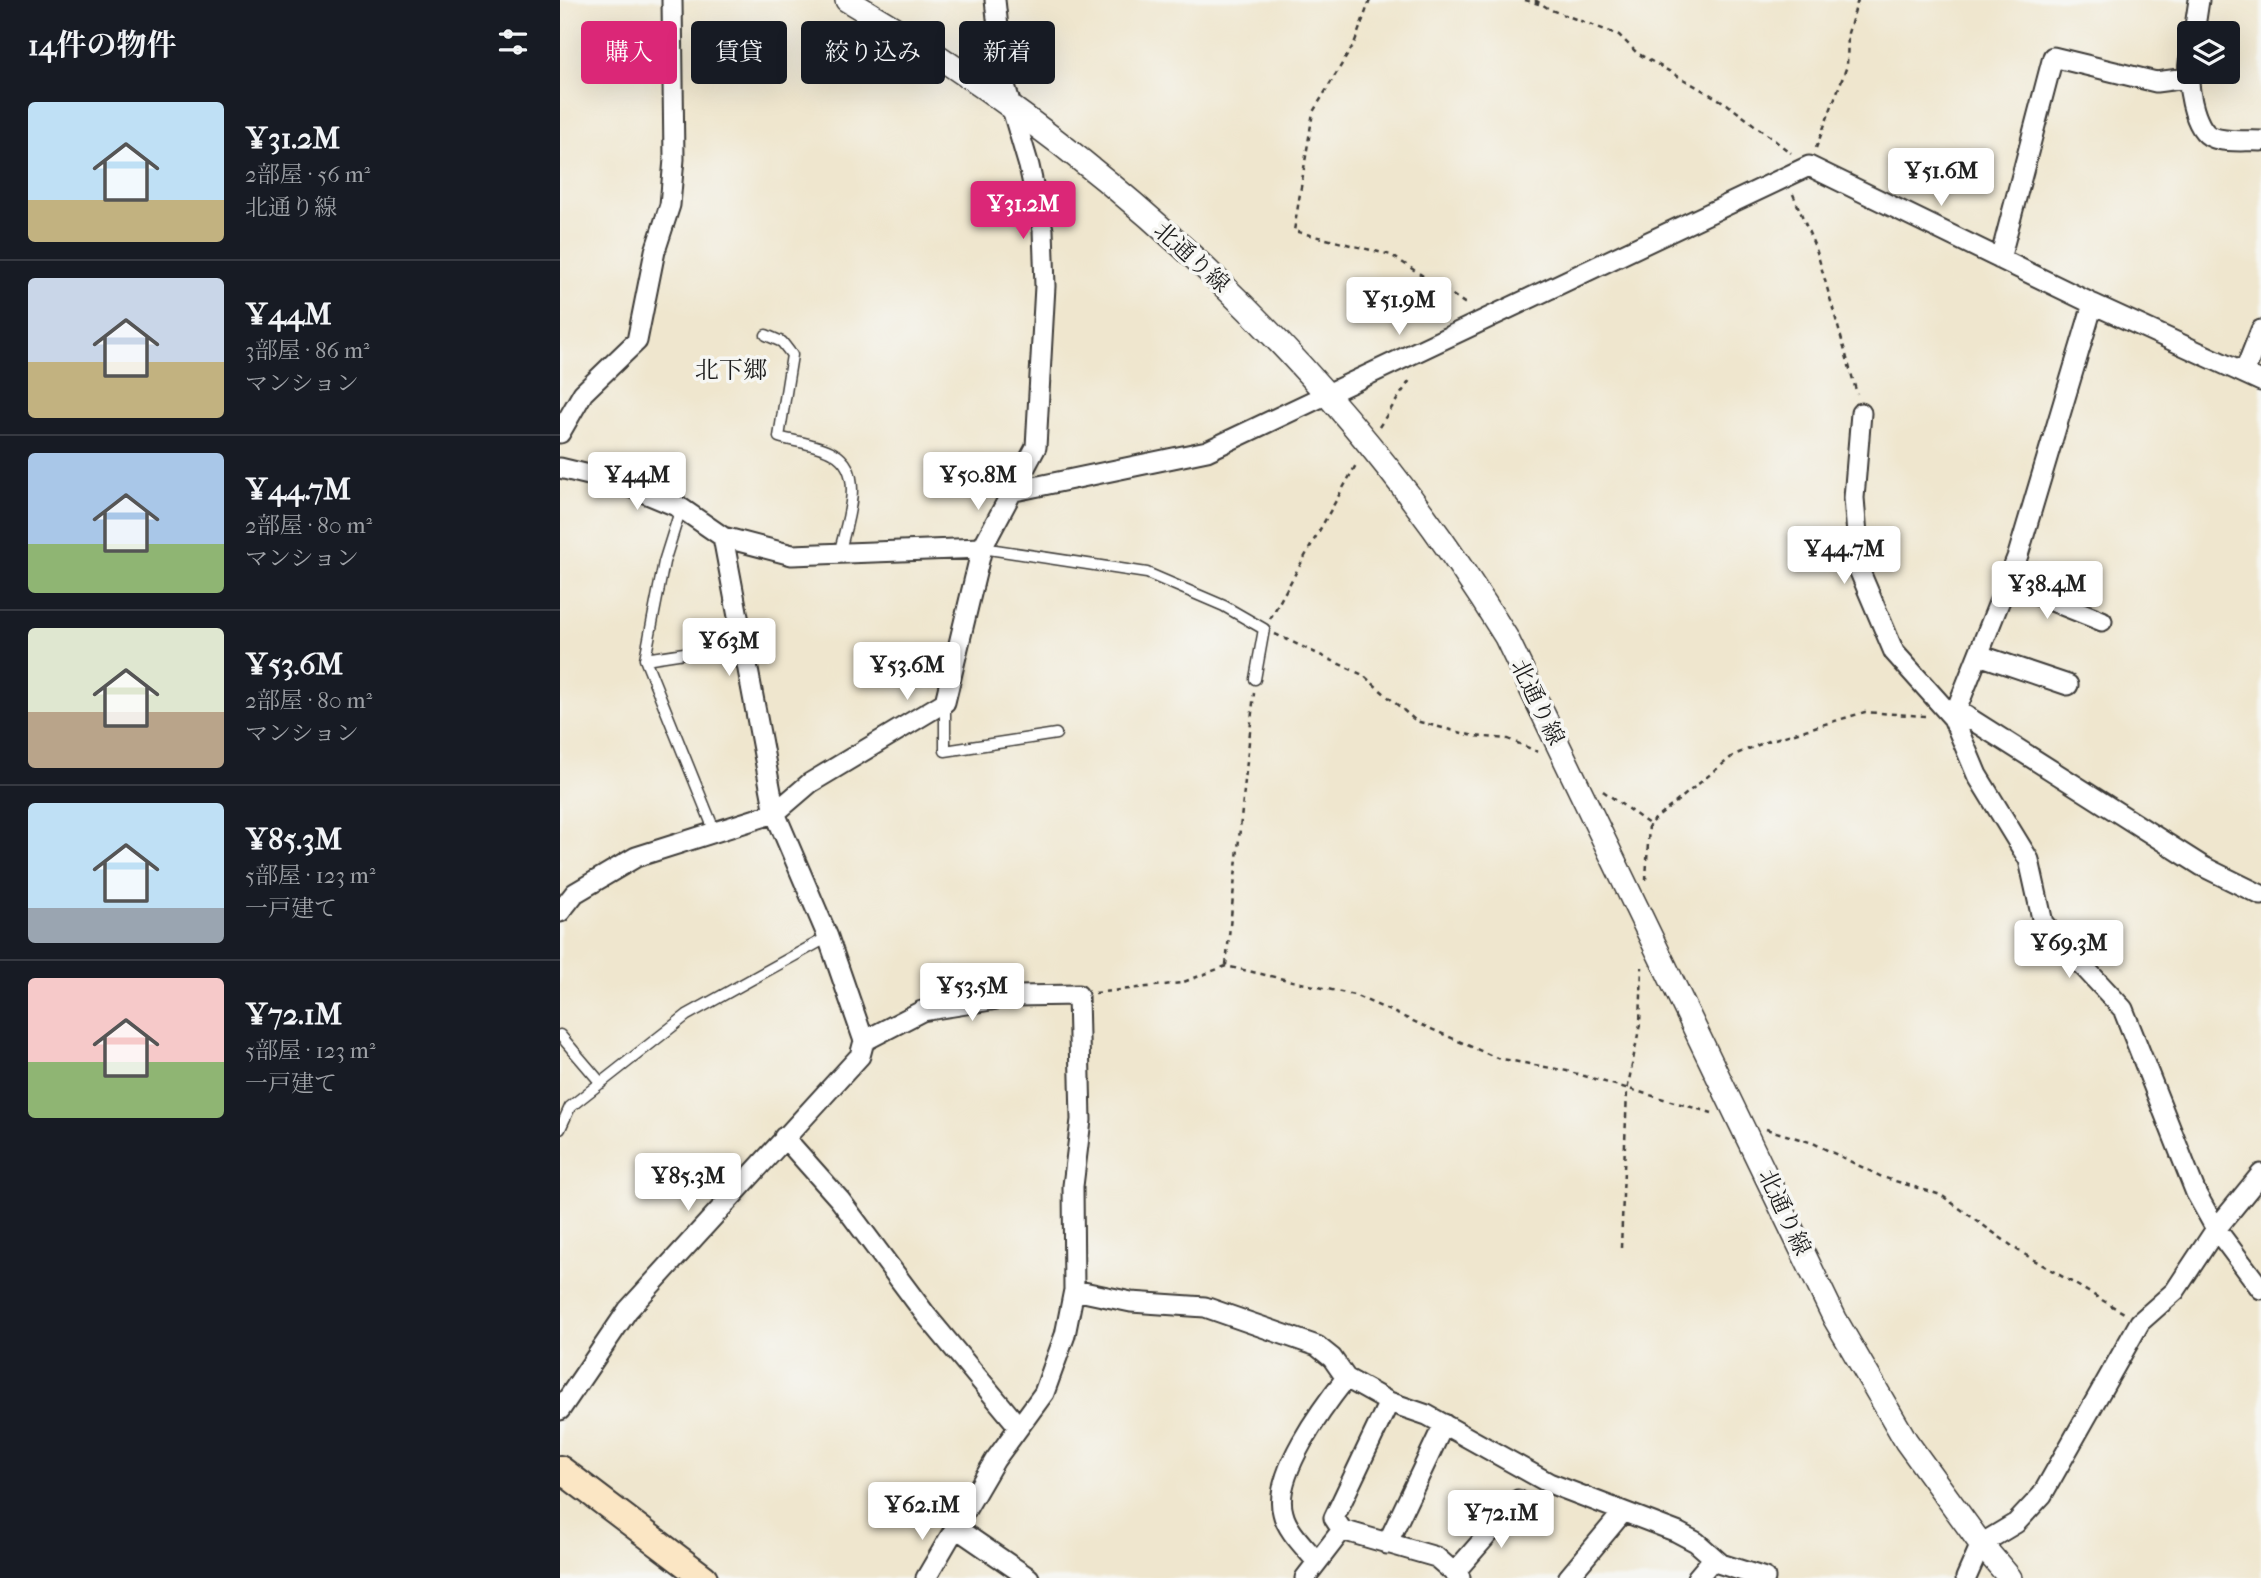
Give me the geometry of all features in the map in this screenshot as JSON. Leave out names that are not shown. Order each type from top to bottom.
[{"type":"main road","points":[[560,1469],[704,1578]]},
{"type":"street","points":[[560,433],[583,393],[637,341],[655,251],[670,205],[674,159],[672,0]]},
{"type":"street","name":"北通り線","points":[[847,0],[911,37],[1011,106],[1140,211],[1250,310],[1368,444],[1481,595],[1506,636],[1743,1122],[1835,1319],[1906,1441],[1980,1544],[2010,1578]]},
{"type":"street","points":[[560,912],[575,893],[636,857],[775,813],[810,783],[945,702],[982,548],[1036,447],[1045,286],[1043,230],[1004,82],[995,0]]},
{"type":"street","points":[[2196,21],[2199,0]]},
{"type":"street","points":[[2000,259],[2053,57],[2156,82],[2177,74]]},
{"type":"street","points":[[2191,84],[2201,129],[2212,137],[2261,141]]},
{"type":"street","points":[[1010,492],[1207,451],[1809,166],[2093,304],[2252,377],[2261,330]]},
{"type":"street","points":[[2093,304],[2007,583],[1955,714],[1977,775],[2029,860],[2043,923],[2123,1009],[2196,1193],[2216,1229],[2261,1289]]},
{"type":"street","points":[[1861,413],[1854,498],[1860,572],[1894,652],[1955,714],[2202,866],[2261,895]]},
{"type":"street","points":[[560,468],[618,482],[681,508],[723,537],[792,555],[839,556],[982,548]]},
{"type":"street","points":[[560,1410],[628,1310],[860,1056],[864,1041],[828,937],[775,813],[723,537]]},
{"type":"street","points":[[2007,583],[2102,621]]},
{"type":"street","points":[[1979,654],[2068,685]]},
{"type":"street","points":[[864,1041],[922,1011],[1016,996],[1078,995],[1082,1084],[1079,1150],[1073,1186],[1074,1290],[1065,1335],[1044,1393],[995,1460],[926,1578]]},
{"type":"street","points":[[785,1137],[840,1200],[926,1315],[1019,1427]]},
{"type":"street","points":[[1965,1578],[1980,1544],[2016,1523],[2042,1494],[2140,1322],[2175,1291],[2216,1229],[2261,1174]]},
{"type":"street","points":[[1074,1290],[1131,1302],[1205,1307],[1317,1346],[1332,1358],[1346,1378],[1389,1402],[1444,1424],[1539,1478],[1677,1532],[1696,1542],[1721,1564],[1766,1578]]},
{"type":"street","points":[[1317,1562],[1283,1516],[1281,1489],[1317,1415],[1346,1378]]},
{"type":"street","points":[[1389,1402],[1334,1518],[1342,1530],[1436,1557],[1457,1575],[1518,1500]]},
{"type":"street","points":[[1387,1544],[1444,1424]]},
{"type":"street","points":[[1567,1578],[1623,1512]]},
{"type":"street","points":[[956,1528],[1029,1578]]},
{"type":"street","points":[[1305,1578],[1342,1530]]},
{"type":"street","points":[[1697,1578],[1714,1558]]},
{"type":"lane","points":[[766,335],[782,342],[792,355],[779,437],[832,452],[845,464],[853,484],[839,556]]},
{"type":"lane","points":[[681,508],[664,562],[645,659],[715,832]]},
{"type":"lane","points":[[982,548],[1147,573],[1224,606],[1264,629],[1255,679]]},
{"type":"lane","points":[[645,659],[743,644]]},
{"type":"lane","points":[[945,702],[945,751],[1056,734]]},
{"type":"lane","points":[[560,1129],[570,1107],[687,1015],[828,937]]},
{"type":"lane","points":[[560,1035],[601,1083]]},
{"type":"path","points":[[1370,0],[1354,44],[1313,112],[1294,232],[1391,255],[1486,318]]},
{"type":"path","points":[[1525,0],[1619,35],[1637,53],[1727,104],[1809,166],[1847,66],[1848,33],[1858,0]]},
{"type":"path","points":[[1535,0],[1541,4]]},
{"type":"path","points":[[1786,175],[1817,252],[1845,343],[1861,413]]},
{"type":"path","points":[[1401,358],[1410,380],[1368,444],[1264,629],[1341,662],[1363,675],[1416,721],[1474,736],[1508,739],[1568,764]]},
{"type":"path","points":[[1226,966],[1255,679]]},
{"type":"path","points":[[1646,885],[1649,824],[1734,755],[1768,741],[1865,712],[1955,714]]},
{"type":"path","points":[[1597,785],[1613,800],[1649,824]]},
{"type":"path","points":[[1621,1248],[1627,1091],[1640,1024],[1643,961]]},
{"type":"path","points":[[1078,995],[1181,983],[1226,966],[1354,995],[1497,1058],[1567,1071],[1627,1091],[1813,1143],[1882,1177],[1941,1195],[2019,1251],[2140,1322]]},
{"type":"district","name":"北下郷","points":[[731,370]]}]
